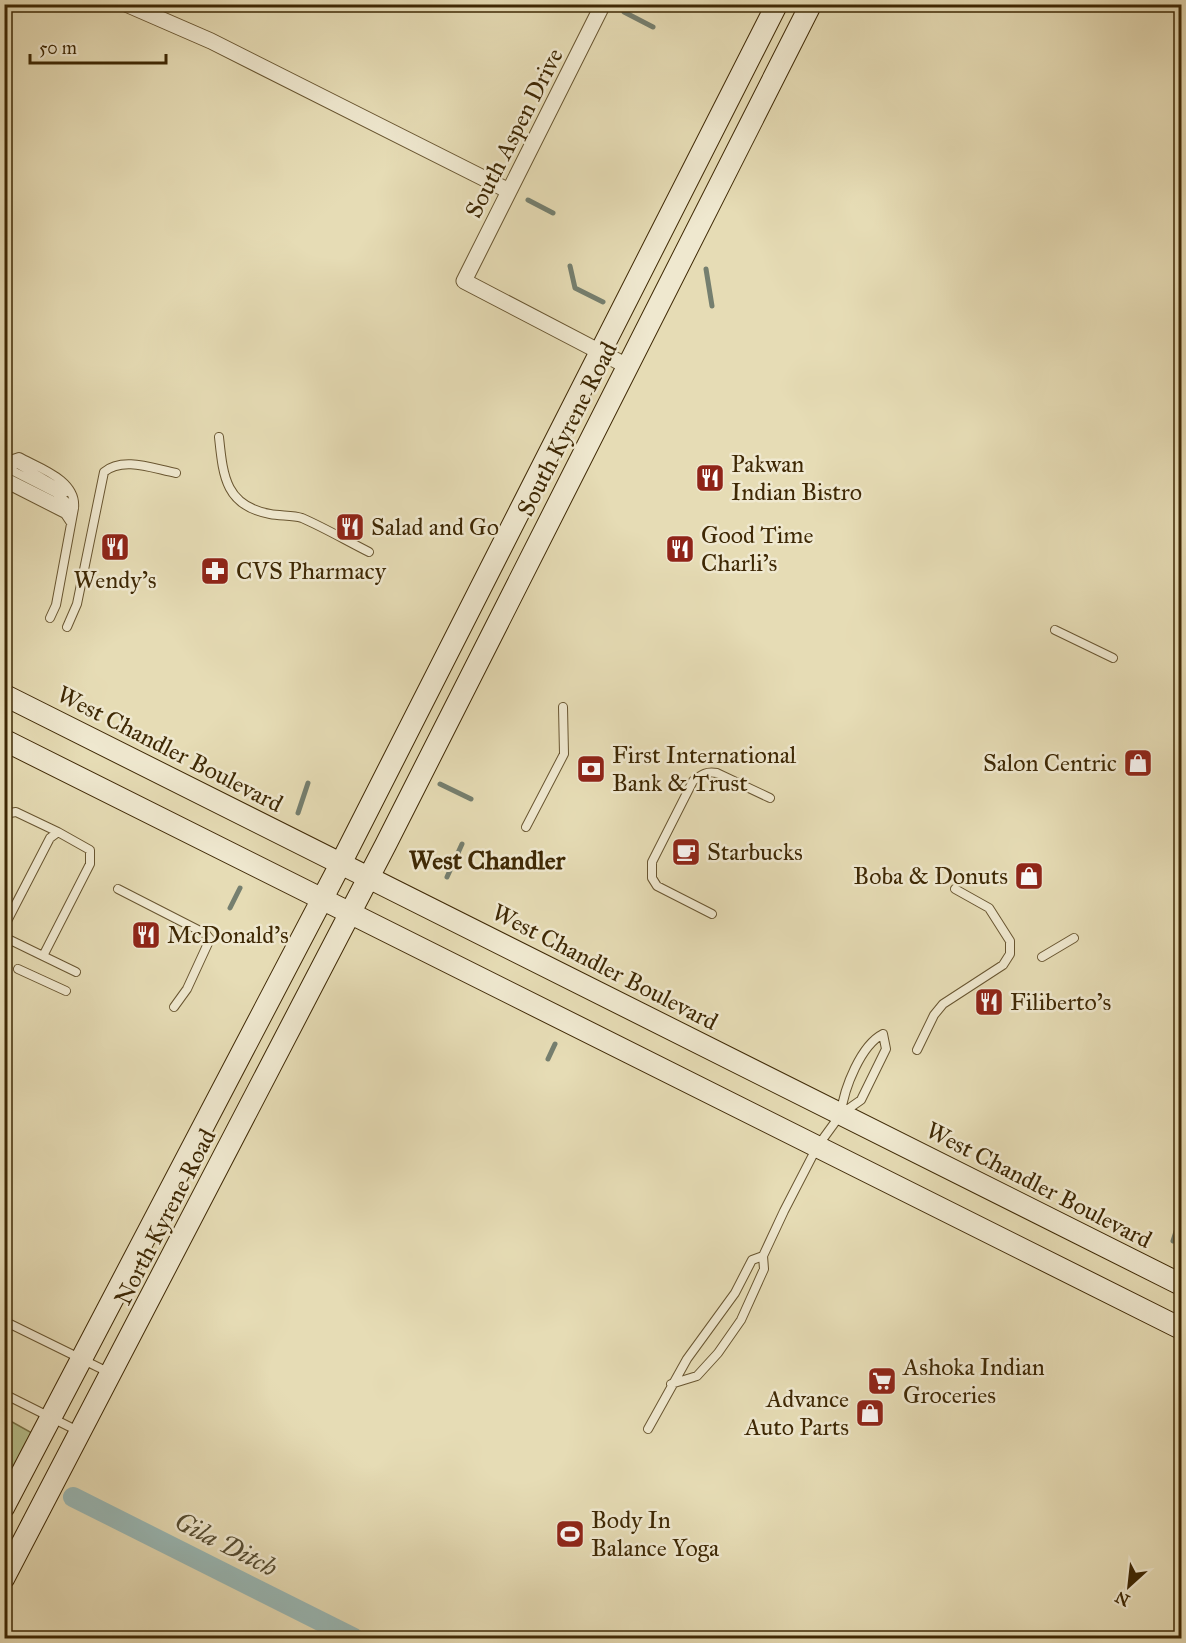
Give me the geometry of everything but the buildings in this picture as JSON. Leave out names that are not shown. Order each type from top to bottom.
[{"type":"main road","name":"South Kyrene Road","points":[[341,863],[777,4]]},
{"type":"main road","name":"South Kyrene Road","points":[[369,878],[811,4]]},
{"type":"main road","points":[[477,596],[506,567],[532,556]]},
{"type":"main road","name":"West Chandler Boulevard","points":[[4,695],[1182,1285]]},
{"type":"main road","points":[[4,740],[1182,1329]]},
{"type":"main road","name":"North Kyrene Road","points":[[4,1508],[341,863]]},
{"type":"main road","name":"North Kyrene Road","points":[[4,1578],[369,878]]},
{"type":"street","points":[[126,4],[212,41],[509,191]]},
{"type":"street","name":"South Aspen Drive","points":[[600,352],[464,282],[603,4]]},
{"type":"street","points":[[600,352],[627,366]]},
{"type":"lane","points":[[219,437],[224,477],[231,492],[243,504],[269,514],[300,517],[369,552]]},
{"type":"lane","points":[[50,618],[56,604],[72,516],[72,496],[62,480],[19,457],[6,468],[56,493],[72,516]]},
{"type":"lane","points":[[67,627],[77,604],[104,472],[112,465],[122,463],[176,473]]},
{"type":"lane","points":[[4,476],[66,507],[72,516]]},
{"type":"lane","points":[[4,483],[72,516]]},
{"type":"lane","points":[[1055,630],[1113,658]]},
{"type":"lane","points":[[526,827],[564,753],[563,707]]},
{"type":"lane","points":[[712,914],[657,886],[652,878],[652,862],[693,781],[708,771],[770,798]]},
{"type":"lane","points":[[4,820],[10,813],[16,812],[90,849],[90,864],[43,956]]},
{"type":"lane","points":[[4,927],[51,838],[58,832]]},
{"type":"lane","points":[[118,889],[206,934],[210,939],[188,989],[174,1008]]},
{"type":"lane","points":[[917,1050],[939,1009],[1003,965],[1010,954],[1010,941],[989,908],[955,889]]},
{"type":"lane","points":[[4,937],[76,972]]},
{"type":"lane","points":[[1042,957],[1074,938]]},
{"type":"lane","points":[[18,969],[66,991]]},
{"type":"lane","points":[[671,1384],[697,1376],[718,1353],[741,1320],[764,1269],[763,1256],[817,1147],[841,1114],[861,1100],[886,1049],[883,1034],[872,1039],[843,1092],[841,1114]]},
{"type":"lane","points":[[648,1430],[671,1384],[735,1293],[752,1260],[763,1256]]},
{"type":"lane","points":[[4,1321],[112,1374]]},
{"type":"lane","points":[[4,1394],[81,1432]]},
{"type":"green space","points":[[5,1418],[32,1433],[5,1485]]},
{"type":"waterway","points":[[624,12],[653,27]]},
{"type":"waterway","points":[[528,200],[553,213]]},
{"type":"waterway","points":[[570,266],[575,288],[603,302]]},
{"type":"waterway","points":[[706,269],[712,306]]},
{"type":"waterway","points":[[298,813],[308,783]]},
{"type":"waterway","points":[[440,784],[471,799]]},
{"type":"waterway","points":[[447,877],[462,844]]},
{"type":"waterway","points":[[230,908],[240,888]]},
{"type":"waterway","points":[[548,1059],[555,1044]]},
{"type":"waterway","points":[[1173,1241],[1181,1216]]},
{"type":"waterway","name":"Gila Ditch","points":[[73,1497],[354,1638]]},
{"type":"place","name":"Pakwan Indian Bistro","points":[[710,478]]},
{"type":"place","name":"Salad and Go","points":[[350,527]]},
{"type":"place","name":"Wendy's","points":[[115,547]]},
{"type":"place","name":"Good Time Charli’s","points":[[680,549]]},
{"type":"place","name":"CVS Pharmacy","points":[[215,571]]},
{"type":"place","name":"Salon Centric","points":[[1138,763]]},
{"type":"place","name":"First International Bank & Trust","points":[[591,769]]},
{"type":"place","name":"Starbucks","points":[[686,852]]},
{"type":"place","name":"Boba & Donuts","points":[[1029,876]]},
{"type":"place","name":"McDonald's","points":[[146,935]]},
{"type":"place","name":"Filiberto's","points":[[989,1002]]},
{"type":"place","name":"Ashoka Indian Groceries","points":[[882,1381]]},
{"type":"place","name":"Advance Auto Parts","points":[[870,1413]]},
{"type":"place","name":"Body In Balance Yoga","points":[[570,1534]]},
{"type":"district","name":"West Chandler","points":[[487,860]]}]
